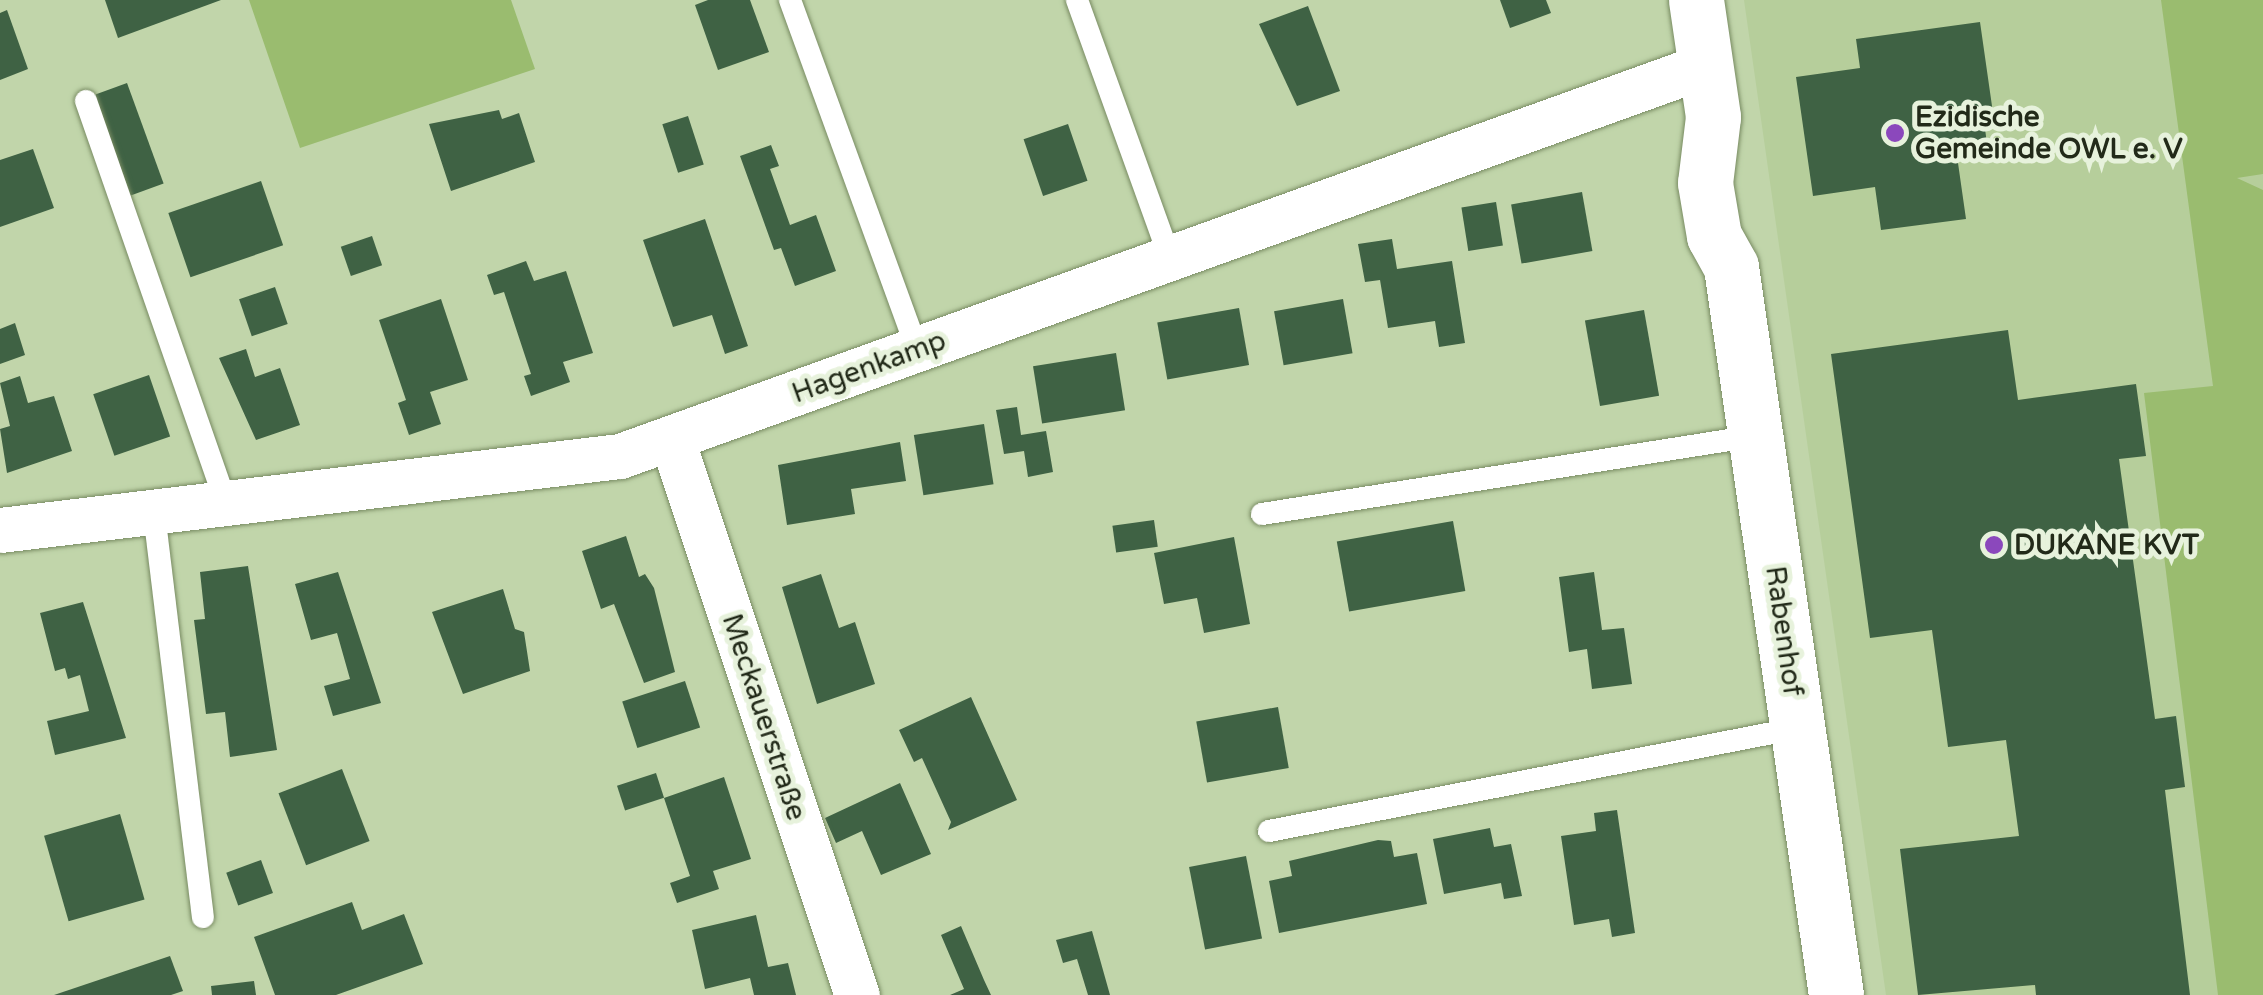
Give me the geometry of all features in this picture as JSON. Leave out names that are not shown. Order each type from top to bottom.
[{"type":"street","name":"Rabenhof","points":[[1696,0],[1709,91],[1705,183],[1714,236],[1730,267],[1836,995]]},
{"type":"street","name":"Hagenkamp","points":[[0,530],[575,464],[672,440],[1170,259],[1709,91]]},
{"type":"street","name":"Meckauerstraße","points":[[672,440],[857,995]]},
{"type":"lane","points":[[790,0],[916,349]]},
{"type":"lane","points":[[1077,0],[1170,259]]},
{"type":"lane","points":[[86,102],[226,504]]},
{"type":"lane","points":[[1262,514],[1755,436]]},
{"type":"lane","points":[[154,513],[203,917]]},
{"type":"lane","points":[[1269,831],[1798,728]]},
{"type":"shaded area","points":[[249,0],[511,0],[535,69],[300,148]]},
{"type":"shaded area","points":[[1744,0],[2263,0],[2263,995],[1886,995]]},
{"type":"shaded area","points":[[2161,0],[2263,0],[2263,174],[2237,178],[2263,190],[2263,995],[2218,995],[2144,393],[2213,386]]},
{"type":"building","points":[[105,0],[221,0],[118,38]]},
{"type":"building","points":[[708,0],[750,0],[769,52],[718,70],[695,5]]},
{"type":"building","points":[[1500,0],[1546,0],[1551,13],[1510,28]]},
{"type":"building","points":[[1308,6],[1340,91],[1297,106],[1259,24]]},
{"type":"building","points":[[7,10],[28,69],[0,80],[0,13]]},
{"type":"building","name":"Ezidische Gemeinde OWL e. V","points":[[1980,22],[1993,113],[1983,114],[1988,151],[1957,156],[1966,219],[1881,230],[1875,187],[1813,196],[1796,77],[1860,68],[1856,39]]},
{"type":"building","points":[[127,83],[164,184],[131,196],[94,95]]},
{"type":"building","points":[[499,110],[502,119],[519,113],[535,162],[451,191],[429,124]]},
{"type":"building","points":[[688,116],[704,165],[678,173],[662,124]]},
{"type":"building","points":[[1068,124],[1088,181],[1043,196],[1024,139]]},
{"type":"building","points":[[771,145],[779,166],[770,169],[790,225],[816,215],[836,271],[795,286],[781,248],[774,250],[740,156]]},
{"type":"building","points":[[33,149],[54,208],[0,227],[0,160]]},
{"type":"building","points":[[261,181],[283,245],[190,277],[168,213]]},
{"type":"building","points":[[1582,192],[1592,251],[1522,264],[1511,205]]},
{"type":"building","points":[[1496,202],[1503,245],[1468,251],[1461,207]]},
{"type":"building","points":[[705,219],[748,346],[725,354],[712,315],[673,327],[643,240]]},
{"type":"building","points":[[372,236],[382,265],[351,276],[341,247]]},
{"type":"building","points":[[1392,239],[1397,269],[1452,261],[1465,343],[1439,347],[1435,321],[1388,328],[1380,280],[1365,282],[1358,244]]},
{"type":"building","points":[[526,261],[534,281],[566,271],[593,353],[563,362],[570,382],[531,396],[524,376],[531,374],[504,292],[494,295],[487,275]]},
{"type":"building","points":[[275,287],[288,324],[252,336],[239,299]]},
{"type":"building","points":[[441,299],[468,380],[430,392],[441,424],[409,435],[398,403],[406,400],[379,320]]},
{"type":"building","points":[[1343,299],[1353,353],[1284,365],[1274,311]]},
{"type":"building","points":[[1239,308],[1249,365],[1167,380],[1157,322]]},
{"type":"building","points":[[1644,310],[1659,396],[1600,406],[1585,320]]},
{"type":"building","points":[[15,323],[25,355],[0,364],[0,329]]},
{"type":"building","name":"DUKANE KVT","points":[[2008,330],[2018,400],[2136,384],[2146,456],[2119,459],[2155,719],[2176,716],[2185,787],[2165,790],[2190,995],[2036,995],[2035,985],[1918,995],[1900,849],[2019,836],[2006,740],[1948,747],[1932,630],[1870,638],[1831,354]]},
{"type":"building","points":[[246,349],[255,377],[280,368],[300,425],[256,440],[219,358]]},
{"type":"building","points":[[1116,353],[1125,410],[1042,423],[1033,366]]},
{"type":"building","points":[[149,375],[170,436],[114,456],[93,394]]},
{"type":"building","points":[[20,376],[28,403],[54,396],[72,451],[7,473],[0,429],[10,426],[0,383]]},
{"type":"building","points":[[1017,407],[1021,435],[1046,431],[1053,472],[1028,477],[1024,451],[1004,454],[996,410]]},
{"type":"building","points":[[984,424],[994,484],[923,495],[914,435]]},
{"type":"building","points":[[900,442],[906,481],[851,489],[855,514],[787,525],[778,465]]},
{"type":"building","points":[[1154,520],[1158,547],[1116,553],[1112,526]]},
{"type":"building","points":[[1453,521],[1465,591],[1349,611],[1337,541]]},
{"type":"building","points":[[626,536],[639,577],[645,574],[654,588],[675,672],[644,683],[614,604],[601,609],[582,551]]},
{"type":"building","points":[[1234,537],[1250,624],[1204,633],[1197,598],[1164,604],[1154,553]]},
{"type":"building","points":[[248,566],[277,750],[230,757],[225,712],[206,714],[194,620],[205,619],[200,572]]},
{"type":"building","points":[[338,572],[381,703],[333,716],[324,686],[350,679],[337,633],[311,640],[295,584]]},
{"type":"building","points":[[1594,572],[1602,630],[1624,628],[1632,684],[1592,689],[1587,649],[1569,652],[1559,577]]},
{"type":"building","points":[[821,574],[839,628],[855,622],[875,684],[817,704],[782,587]]},
{"type":"building","points":[[503,589],[515,629],[524,632],[530,671],[463,694],[432,612]]},
{"type":"building","points":[[83,602],[126,738],[55,755],[47,721],[89,711],[80,675],[68,679],[65,668],[55,671],[40,613]]},
{"type":"building","points":[[685,681],[700,728],[637,748],[622,701]]},
{"type":"building","points":[[971,697],[1017,800],[948,830],[951,822],[922,758],[914,762],[899,730]]},
{"type":"building","points":[[1278,707],[1289,768],[1207,782],[1196,721]]},
{"type":"building","points":[[342,769],[370,841],[306,865],[279,793]]},
{"type":"building","points":[[656,773],[664,798],[625,810],[617,786]]},
{"type":"building","points":[[724,777],[751,859],[713,871],[719,889],[677,903],[670,883],[690,876],[664,798]]},
{"type":"building","points":[[900,783],[931,854],[881,875],[862,831],[836,843],[825,818]]},
{"type":"building","points":[[1617,810],[1635,933],[1612,937],[1609,919],[1574,925],[1561,836],[1596,831],[1594,813]]},
{"type":"building","points":[[120,814],[145,900],[69,921],[44,836]]},
{"type":"building","points":[[1490,828],[1494,847],[1511,844],[1522,896],[1504,899],[1501,883],[1444,894],[1433,839]]},
{"type":"building","points":[[1378,840],[1391,841],[1394,857],[1417,853],[1427,904],[1279,933],[1269,881],[1292,876],[1289,861]]},
{"type":"building","points":[[1246,856],[1262,938],[1205,950],[1189,867]]},
{"type":"building","points":[[261,860],[273,893],[238,906],[226,873]]},
{"type":"building","points":[[352,902],[362,930],[404,914],[423,964],[336,995],[275,995],[254,937]]},
{"type":"building","points":[[756,915],[768,967],[788,963],[796,995],[754,995],[750,978],[705,989],[692,930]]},
{"type":"building","points":[[961,926],[991,995],[950,995],[964,989],[941,935]]},
{"type":"building","points":[[1092,931],[1110,995],[1088,995],[1077,959],[1063,963],[1056,940]]},
{"type":"building","points":[[170,956],[183,991],[171,995],[54,995]]},
{"type":"building","points":[[254,981],[256,995],[212,995],[211,986]]},
{"type":"place","name":"Ezidische Gemeinde OWL e. V","points":[[1895,133]]},
{"type":"place","name":"DUKANE KVT","points":[[1994,545]]}]
